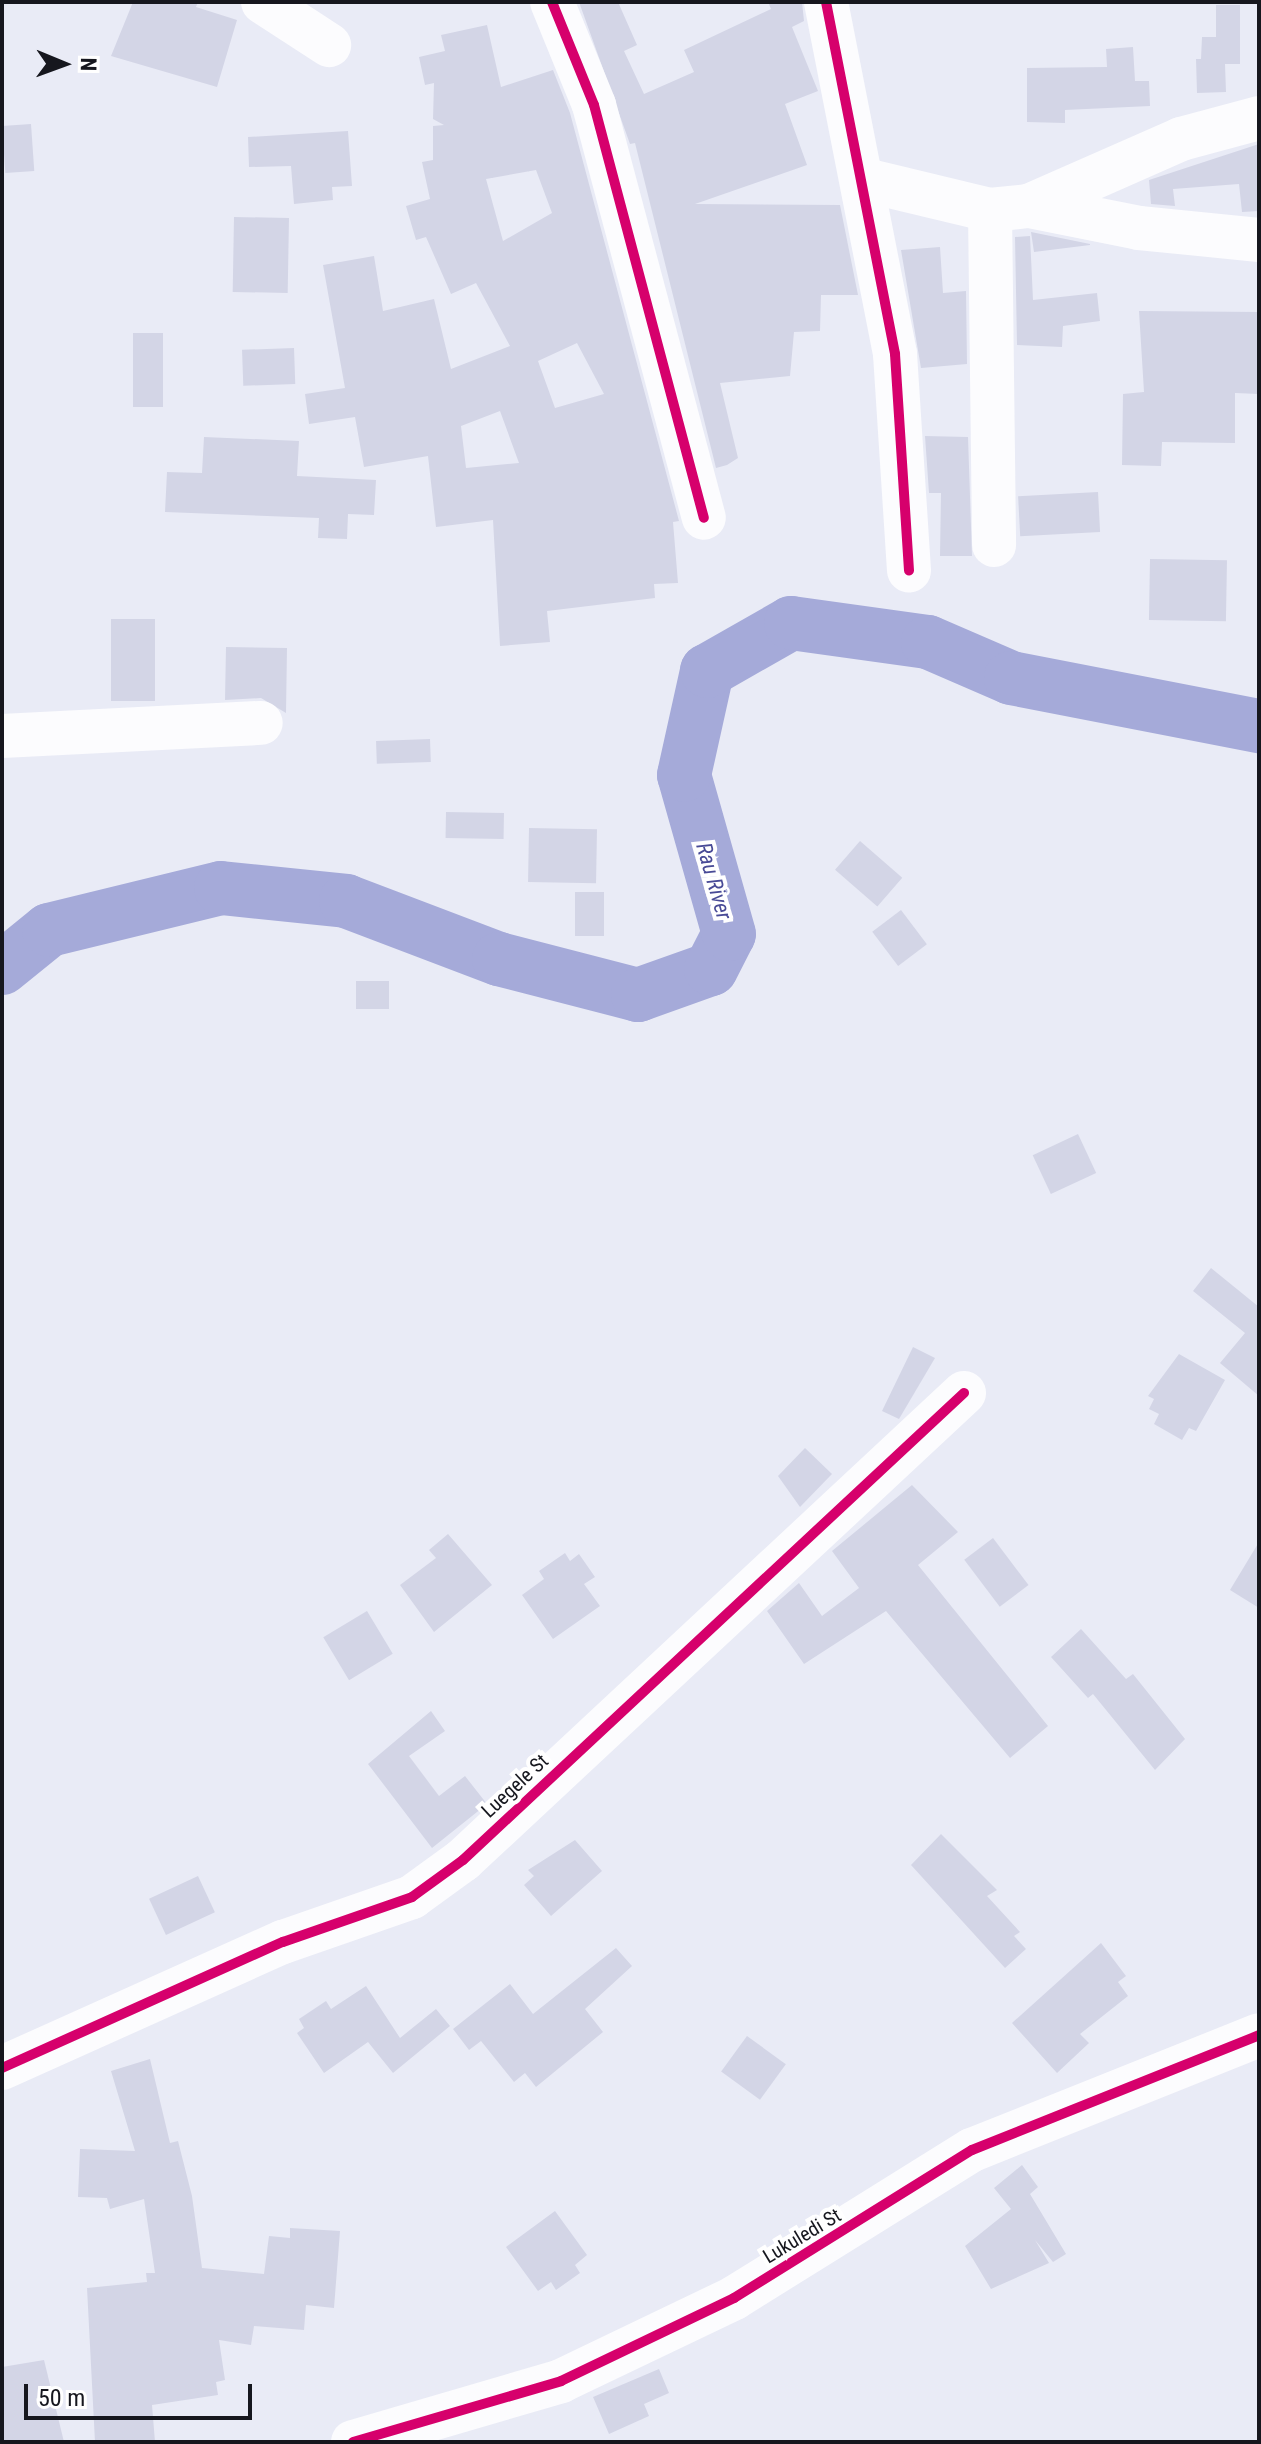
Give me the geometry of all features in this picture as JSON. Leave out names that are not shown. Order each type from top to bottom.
[{"type":"street","points":[[263,2],[329,45]]},
{"type":"street","points":[[552,2],[594,105],[704,518]]},
{"type":"street","points":[[826,2],[865,180],[895,354],[909,571]]},
{"type":"street","points":[[1009,208],[1181,139],[1259,118]]},
{"type":"street","points":[[865,180],[1009,208],[1139,228],[1259,240]]},
{"type":"street","points":[[994,545],[1009,208]]},
{"type":"street","points":[[2,736],[261,723]]},
{"type":"street","name":"Luegele St","points":[[2,2068],[283,1942],[412,1897],[463,1860],[964,1393]]},
{"type":"street","name":"Lukuledi St","points":[[353,2442],[561,2381],[734,2298],[972,2150],[1259,2035]]},
{"type":"building","points":[[133,2],[198,2],[196,7],[237,20],[217,87],[111,56]]},
{"type":"building","points":[[579,2],[618,2],[637,45],[624,51],[644,94],[694,72],[684,50],[771,9],[768,2],[802,2],[804,21],[792,27],[818,91],[785,104],[807,165],[695,204],[840,205],[858,295],[821,295],[820,331],[794,332],[790,376],[720,383],[738,458],[727,465],[716,468],[635,143],[630,144]]},
{"type":"building","points":[[1216,5],[1240,5],[1240,64],[1225,64],[1226,92],[1197,93],[1196,59],[1201,59],[1202,37],[1216,37]]},
{"type":"building","points":[[487,25],[501,87],[553,70],[570,113],[679,521],[673,522],[678,583],[654,584],[655,598],[547,611],[550,642],[500,646],[493,520],[436,527],[428,456],[364,467],[355,417],[309,424],[305,394],[345,388],[323,265],[374,256],[383,311],[434,299],[451,369],[510,346],[476,283],[451,294],[426,237],[416,240],[406,206],[430,199],[422,162],[433,160],[433,126],[444,125],[433,119],[434,83],[425,85],[419,57],[445,51],[441,35]],"holes":[[[536,170],[552,213],[503,241],[486,179]],[[577,343],[604,394],[555,408],[538,361]],[[500,411],[519,463],[466,468],[461,426]]]},
{"type":"building","points":[[1133,47],[1135,81],[1149,81],[1150,106],[1065,110],[1065,123],[1027,122],[1027,68],[1107,67],[1106,49]]},
{"type":"building","points":[[31,124],[34,171],[5,173],[2,126]]},
{"type":"building","points":[[348,131],[352,186],[332,187],[333,200],[294,204],[291,166],[249,167],[248,137]]},
{"type":"building","points":[[1259,144],[1259,211],[1242,212],[1239,184],[1173,189],[1175,206],[1151,204],[1149,180]]},
{"type":"building","points":[[234,217],[289,218],[288,293],[233,292]]},
{"type":"building","points":[[1031,232],[1090,244],[1090,245],[1034,252]]},
{"type":"building","points":[[1030,236],[1033,300],[1097,293],[1100,321],[1063,326],[1062,347],[1017,345],[1015,237]]},
{"type":"building","points":[[940,247],[943,293],[966,291],[967,364],[921,368],[901,250]]},
{"type":"building","points":[[1139,311],[1259,312],[1259,394],[1235,393],[1235,443],[1162,442],[1161,466],[1122,465],[1123,394],[1144,392]]},
{"type":"building","points":[[133,333],[163,333],[163,407],[133,407]]},
{"type":"building","points":[[294,348],[295,384],[243,386],[242,350]]},
{"type":"building","points":[[925,436],[968,437],[972,556],[940,556],[941,493],[929,493]]},
{"type":"building","points":[[204,437],[299,441],[297,476],[376,480],[374,515],[348,514],[347,539],[318,538],[319,518],[165,512],[167,472],[202,473]]},
{"type":"building","points":[[1098,492],[1100,532],[1020,536],[1018,496]]},
{"type":"building","points":[[1150,559],[1227,560],[1226,621],[1149,620]]},
{"type":"building","points":[[111,619],[155,619],[155,701],[111,701]]},
{"type":"building","points":[[226,647],[287,648],[286,713],[261,698],[225,700]]},
{"type":"building","points":[[430,739],[431,762],[377,764],[376,741]]},
{"type":"building","points":[[446,812],[504,813],[504,839],[446,838]]},
{"type":"building","points":[[529,828],[597,829],[596,883],[528,882]]},
{"type":"building","points":[[860,841],[902,878],[877,906],[835,870]]},
{"type":"building","points":[[575,892],[604,892],[604,936],[575,936]]},
{"type":"building","points":[[901,910],[927,944],[898,966],[872,932]]},
{"type":"building","points":[[356,981],[389,981],[389,1009],[356,1009]]},
{"type":"building","points":[[1078,1134],[1096,1173],[1051,1194],[1033,1155]]},
{"type":"building","points":[[1211,1268],[1259,1307],[1259,1396],[1220,1363],[1245,1333],[1193,1291]]},
{"type":"building","points":[[913,1347],[935,1358],[899,1419],[882,1411]]},
{"type":"building","points":[[1179,1354],[1225,1380],[1196,1431],[1189,1428],[1182,1440],[1154,1424],[1159,1414],[1149,1409],[1154,1399],[1148,1396]]},
{"type":"building","points":[[805,1448],[832,1474],[800,1507],[778,1476]]},
{"type":"building","points":[[912,1485],[958,1532],[918,1565],[1048,1726],[1010,1758],[886,1611],[804,1664],[767,1611],[799,1583],[822,1616],[859,1588],[832,1551]]},
{"type":"building","points":[[448,1534],[492,1585],[434,1632],[400,1585],[436,1558],[429,1550]]},
{"type":"building","points":[[993,1538],[1029,1585],[1000,1607],[964,1560]]},
{"type":"building","points":[[1259,1542],[1259,1608],[1230,1590]]},
{"type":"building","points":[[565,1553],[570,1561],[579,1554],[595,1577],[584,1584],[600,1606],[553,1639],[522,1595],[544,1579],[539,1571]]},
{"type":"building","points":[[367,1611],[393,1654],[349,1680],[323,1637]]},
{"type":"building","points":[[1081,1629],[1126,1679],[1133,1674],[1185,1739],[1155,1770],[1093,1694],[1088,1698],[1051,1657]]},
{"type":"building","points":[[431,1711],[445,1731],[409,1756],[439,1796],[465,1776],[487,1804],[432,1848],[368,1764]]},
{"type":"building","points":[[941,1834],[997,1890],[987,1896],[1020,1932],[1014,1936],[1026,1949],[1005,1968],[911,1865]]},
{"type":"building","points":[[575,1840],[602,1871],[551,1916],[524,1885],[534,1876],[528,1870]]},
{"type":"building","points":[[198,1876],[215,1912],[166,1935],[149,1899]]},
{"type":"building","points":[[1101,1943],[1126,1976],[1118,1982],[1128,1996],[1080,2034],[1089,2043],[1057,2073],[1012,2023]]},
{"type":"building","points":[[616,1948],[632,1966],[585,2009],[603,2032],[536,2087],[525,2073],[514,2082],[481,2041],[469,2050],[453,2029],[510,1984],[533,2014]]},
{"type":"building","points":[[366,1986],[400,2038],[436,2009],[450,2026],[393,2073],[368,2042],[324,2073],[297,2033],[304,2028],[299,2019],[326,2001],[331,2009]]},
{"type":"building","points":[[747,2036],[786,2064],[760,2100],[721,2072]]},
{"type":"building","points":[[150,2059],[170,2143],[178,2141],[192,2196],[202,2268],[264,2274],[269,2236],[290,2238],[290,2228],[340,2231],[334,2308],[306,2305],[304,2330],[254,2326],[251,2345],[219,2340],[225,2380],[216,2382],[218,2395],[152,2405],[155,2442],[95,2442],[87,2288],[147,2282],[146,2273],[155,2273],[144,2199],[110,2209],[107,2198],[78,2197],[80,2149],[135,2151],[111,2071]]},
{"type":"building","points":[[1022,2165],[1038,2187],[1030,2194],[1066,2254],[1053,2262],[1035,2240],[1049,2263],[991,2289],[965,2246],[1011,2209],[994,2188]]},
{"type":"building","points":[[555,2211],[587,2255],[575,2265],[580,2273],[556,2290],[551,2282],[538,2291],[506,2247]]},
{"type":"building","points":[[44,2360],[64,2442],[2,2442],[2,2367]]},
{"type":"building","points":[[659,2369],[669,2393],[644,2404],[649,2416],[609,2434],[593,2397]]},
{"type":"waterway","name":"Rau River","points":[[2,968],[49,930],[221,888],[346,901],[499,959],[638,995],[711,969],[729,934],[684,775],[707,671],[791,623],[928,642],[1011,678],[1259,726]]},
{"type":"cycle path","points":[[552,2],[594,105],[704,518]]},
{"type":"cycle path","points":[[826,2],[895,354],[909,571]]},
{"type":"cycle path","points":[[2,2068],[283,1942],[412,1897],[463,1860],[964,1393]]},
{"type":"cycle path","points":[[353,2442],[561,2381],[734,2298],[972,2150],[1259,2035]]}]
